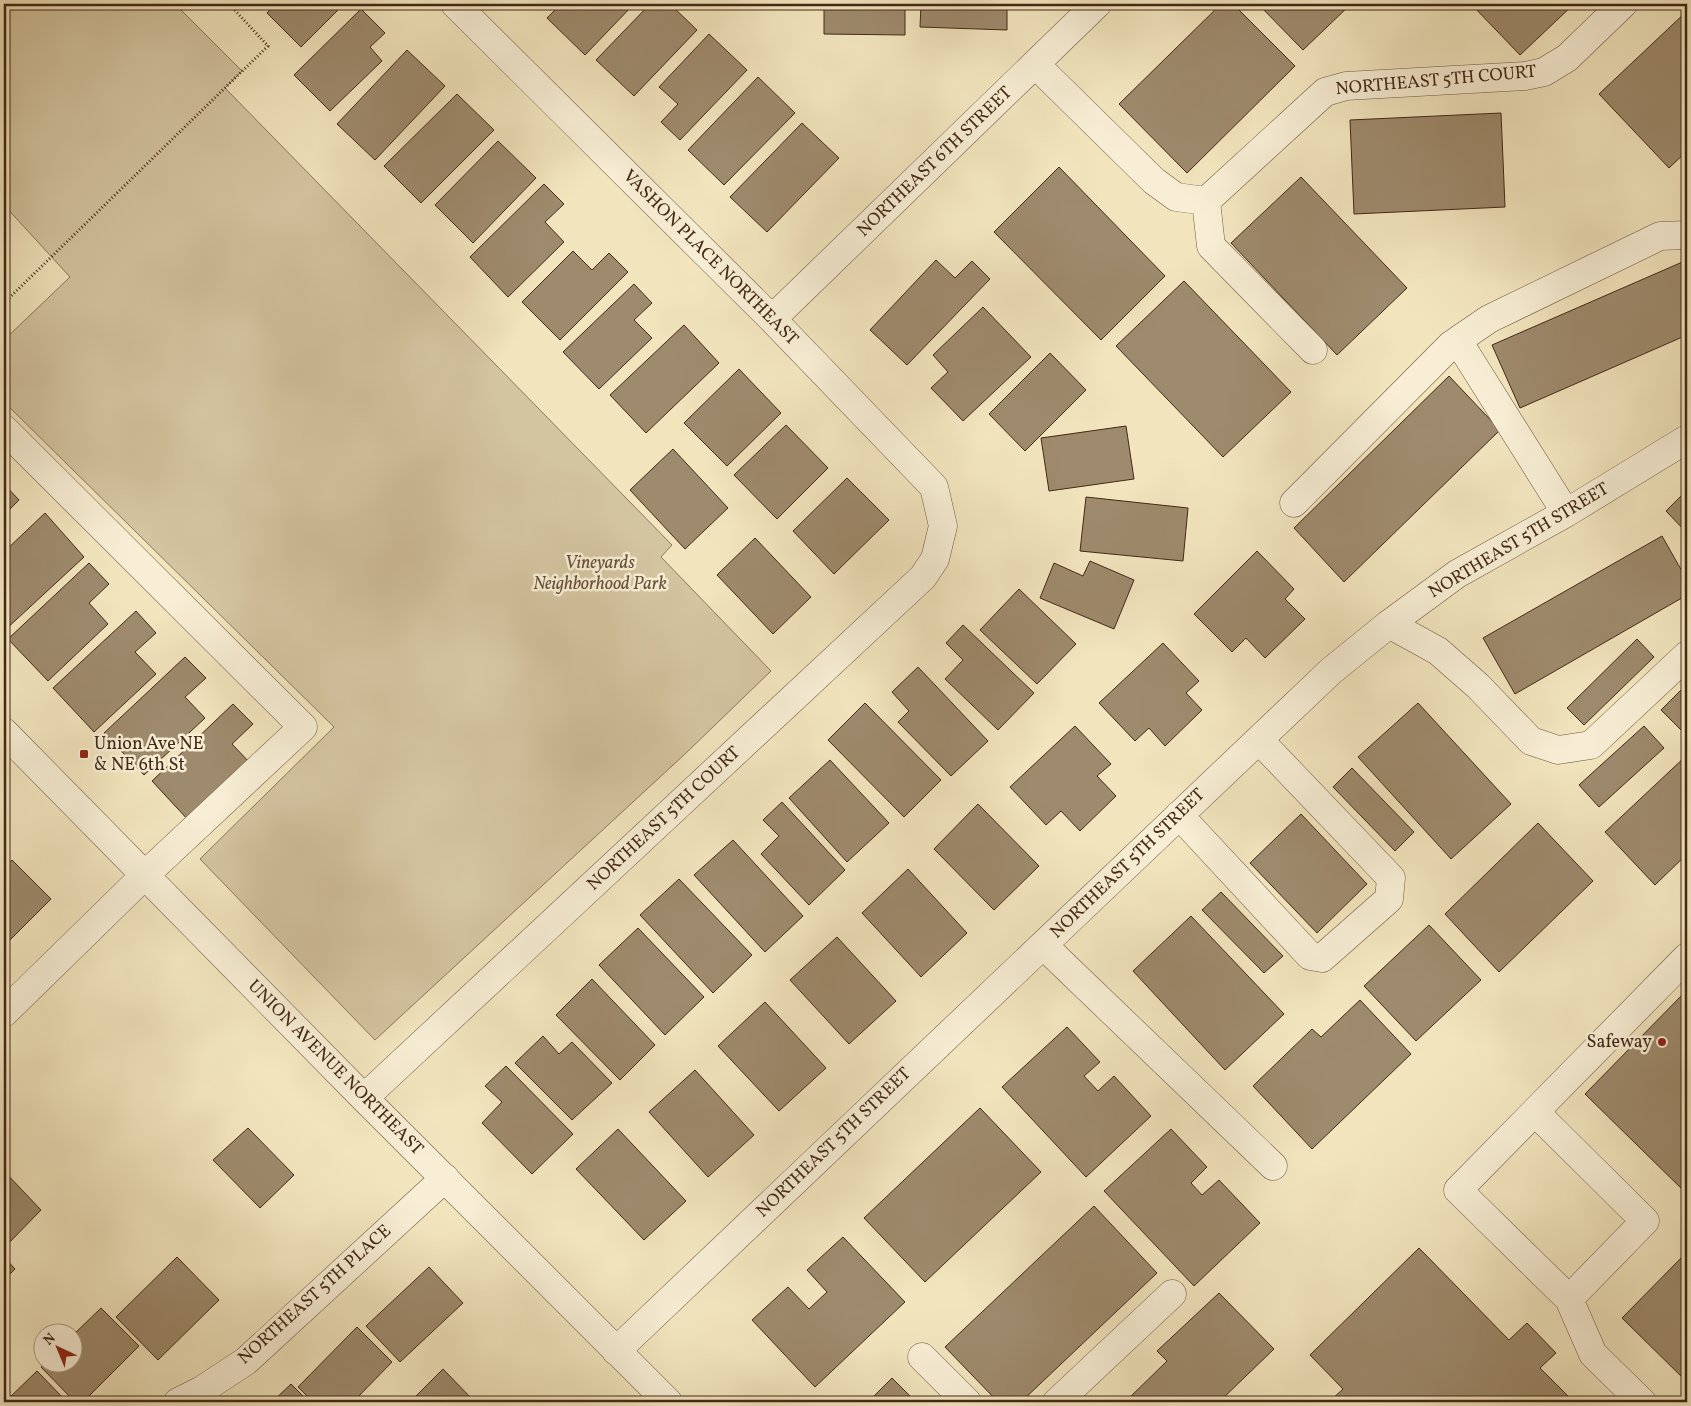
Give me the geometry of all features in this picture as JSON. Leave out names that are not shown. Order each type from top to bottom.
[{"type":"street","name":"VASHON PLACE NORTHEAST","points":[[455,4],[772,319],[934,487],[943,526]]},
{"type":"street","name":"NORTHEAST 6TH STREET","points":[[772,319],[1097,4]]},
{"type":"street","name":"NORTHEAST 5TH COURT","points":[[1206,201],[1325,92],[1346,86],[1525,76],[1544,72],[1567,58],[1623,4]]},
{"type":"street","points":[[1036,65],[1154,181],[1176,198],[1206,201],[1211,246],[1312,350]]},
{"type":"street","points":[[1294,502],[1458,341],[1489,319],[1660,236],[1687,235]]},
{"type":"street","points":[[1458,341],[1566,513]]},
{"type":"street","points":[[4,429],[303,727],[145,875],[4,1013]]},
{"type":"street","name":"NORTHEAST 5TH STREET","points":[[616,1352],[1331,671],[1389,624],[1457,574],[1566,513],[1687,439]]},
{"type":"street","name":"NORTHEAST 5TH COURT","points":[[364,1098],[924,577],[935,559],[943,526]]},
{"type":"street","points":[[1389,624],[1438,651],[1478,686],[1531,741],[1558,750],[1591,745],[1687,655]]},
{"type":"street","name":"UNION AVENUE NORTHEAST","points":[[4,732],[364,1098],[668,1402]]},
{"type":"street","points":[[1179,815],[1310,956],[1322,958],[1389,899],[1392,878],[1259,740]]},
{"type":"street","points":[[1043,945],[1273,1166]]},
{"type":"street","points":[[1642,1402],[1593,1354],[1568,1298],[1458,1190],[1687,957]]},
{"type":"street","points":[[1535,1112],[1645,1221],[1568,1298]]},
{"type":"street","name":"NORTHEAST 5TH PLACE","points":[[178,1402],[202,1390],[246,1360],[445,1178]]},
{"type":"street","points":[[1057,1402],[1172,1294]]},
{"type":"street","points":[[922,1357],[968,1402]]},
{"type":"path","points":[[4,303],[268,46],[229,4]]},
{"type":"green space","name":"Vineyards Neighborhood Park","points":[[4,4],[175,4],[242,71],[225,88],[672,545],[661,557],[771,671],[685,754],[375,1040],[200,859],[334,727],[4,402],[4,340],[70,277],[4,205]]},
{"type":"building","points":[[275,4],[344,4],[301,47],[267,13]]},
{"type":"building","points":[[561,4],[634,4],[585,55],[547,18]]},
{"type":"building","points":[[650,4],[670,4],[697,30],[634,96],[596,60]]},
{"type":"building","points":[[824,4],[905,4],[905,35],[824,34]]},
{"type":"building","points":[[921,4],[1007,4],[1007,30],[920,27]]},
{"type":"building","points":[[1221,4],[1233,4],[1295,66],[1187,173],[1119,104]]},
{"type":"building","points":[[1258,4],[1351,4],[1303,50]]},
{"type":"building","points":[[1471,4],[1574,4],[1520,55]]},
{"type":"building","points":[[361,9],[385,33],[370,47],[382,61],[330,111],[294,75]]},
{"type":"building","points":[[1687,11],[1687,151],[1669,168],[1599,94]]},
{"type":"building","points":[[709,34],[747,70],[680,140],[661,122],[678,104],[659,87]]},
{"type":"building","points":[[407,50],[445,86],[375,160],[337,124]]},
{"type":"building","points":[[758,77],[795,113],[724,185],[688,150]]},
{"type":"building","points":[[457,94],[494,130],[421,203],[384,166]]},
{"type":"building","points":[[1501,113],[1505,207],[1354,214],[1350,120]]},
{"type":"building","points":[[802,123],[839,158],[767,232],[730,197]]},
{"type":"building","points":[[498,141],[536,178],[473,243],[435,205]]},
{"type":"building","points":[[1059,167],[1165,276],[1101,340],[994,232]]},
{"type":"building","points":[[1301,177],[1407,288],[1337,355],[1231,243]]},
{"type":"building","points":[[544,184],[564,204],[545,222],[564,242],[508,297],[470,257]]},
{"type":"building","points":[[573,251],[592,270],[609,253],[628,272],[560,340],[522,302]]},
{"type":"building","points":[[936,260],[955,278],[972,261],[990,279],[907,365],[870,330]]},
{"type":"building","points":[[1687,260],[1687,335],[1520,408],[1492,345]]},
{"type":"building","points":[[1184,281],[1291,392],[1223,457],[1116,346]]},
{"type":"building","points":[[634,284],[652,303],[634,320],[652,338],[599,389],[563,352]]},
{"type":"building","points":[[983,307],[1031,357],[963,421],[931,388],[948,372],[933,355]]},
{"type":"building","points":[[684,325],[719,363],[646,433],[610,395]]},
{"type":"building","points":[[1050,353],[1086,390],[1025,451],[989,414]]},
{"type":"building","points":[[739,369],[781,413],[727,466],[684,423]]},
{"type":"building","points":[[1449,376],[1500,430],[1344,582],[1294,528]]},
{"type":"building","points":[[786,425],[828,468],[777,519],[734,475]]},
{"type":"building","points":[[1126,426],[1134,479],[1049,491],[1041,438]]},
{"type":"building","points":[[673,449],[728,508],[685,549],[630,490]]},
{"type":"building","points":[[847,478],[889,520],[834,574],[793,531]]},
{"type":"building","points":[[4,484],[19,500],[4,515]]},
{"type":"building","points":[[1687,490],[1687,533],[1666,511]]},
{"type":"building","points":[[1086,497],[1188,508],[1183,561],[1080,551]]},
{"type":"building","points":[[45,513],[84,557],[4,631],[4,552]]},
{"type":"building","points":[[1662,536],[1687,580],[1687,595],[1515,694],[1483,638]]},
{"type":"building","points":[[755,538],[811,597],[773,634],[717,575]]},
{"type":"building","points":[[1257,551],[1294,589],[1285,599],[1305,619],[1265,658],[1246,638],[1232,652],[1194,614]]},
{"type":"building","points":[[1090,561],[1134,580],[1114,629],[1040,598],[1054,563],[1083,576]]},
{"type":"building","points":[[89,563],[109,584],[89,603],[108,624],[48,681],[8,639]]},
{"type":"building","points":[[1019,589],[1076,644],[1037,684],[980,630]]},
{"type":"building","points":[[136,611],[156,633],[135,652],[156,674],[94,732],[53,688]]},
{"type":"building","points":[[963,625],[1034,693],[998,730],[945,679],[963,660],[946,643]]},
{"type":"building","points":[[1637,639],[1654,657],[1584,725],[1567,708]]},
{"type":"building","points":[[1163,643],[1199,681],[1186,693],[1202,710],[1165,746],[1149,728],[1135,741],[1099,703]]},
{"type":"building","points":[[185,657],[206,678],[185,697],[205,718],[144,775],[104,733]]},
{"type":"building","points":[[918,667],[988,741],[951,776],[898,722],[909,711],[892,692]]},
{"type":"building","points":[[1687,684],[1687,727],[1683,732],[1661,710]]},
{"type":"building","points":[[865,703],[941,780],[904,817],[828,740]]},
{"type":"building","points":[[1418,703],[1511,804],[1451,859],[1358,757]]},
{"type":"building","points":[[233,704],[253,724],[232,744],[251,764],[190,822],[152,781]]},
{"type":"building","points":[[1075,726],[1111,764],[1097,776],[1116,796],[1080,831],[1061,811],[1046,825],[1010,787]]},
{"type":"building","points":[[1644,726],[1664,748],[1599,807],[1579,785]]},
{"type":"building","points":[[1687,755],[1687,854],[1655,885],[1605,832]]},
{"type":"building","points":[[830,760],[889,823],[847,862],[789,798]]},
{"type":"building","points":[[1352,768],[1414,832],[1395,851],[1333,787]]},
{"type":"building","points":[[782,802],[845,870],[809,905],[761,854],[779,836],[763,820]]},
{"type":"building","points":[[978,804],[1039,866],[994,910],[934,849]]},
{"type":"building","points":[[1301,814],[1367,884],[1317,933],[1250,863]]},
{"type":"building","points":[[1538,823],[1593,881],[1499,972],[1445,914]]},
{"type":"building","points":[[733,840],[803,916],[765,952],[694,875]]},
{"type":"building","points":[[12,860],[51,899],[4,946],[4,868]]},
{"type":"building","points":[[908,869],[967,933],[921,977],[862,913]]},
{"type":"building","points":[[679,879],[752,955],[713,993],[640,915]]},
{"type":"building","points":[[1221,892],[1283,956],[1264,973],[1202,910]]},
{"type":"building","points":[[1191,916],[1284,1014],[1225,1070],[1133,971]]},
{"type":"building","points":[[1429,925],[1481,980],[1416,1041],[1364,986]]},
{"type":"building","points":[[638,928],[704,997],[665,1035],[599,965]]},
{"type":"building","points":[[837,937],[896,1001],[849,1044],[790,980]]},
{"type":"building","points":[[592,979],[655,1045],[620,1080],[556,1015]]},
{"type":"building","name":"Safeway","points":[[1687,990],[1687,1194],[1585,1094]]},
{"type":"building","points":[[1360,1000],[1411,1054],[1312,1149],[1253,1086],[1312,1029],[1321,1037]]},
{"type":"building","points":[[765,1002],[826,1068],[779,1111],[718,1046]]},
{"type":"building","points":[[1067,1027],[1100,1062],[1084,1076],[1098,1091],[1114,1076],[1151,1116],[1086,1177],[1002,1087]]},
{"type":"building","points":[[543,1036],[559,1054],[572,1042],[612,1083],[572,1120],[515,1063]]},
{"type":"building","points":[[506,1066],[573,1134],[532,1174],[482,1123],[502,1102],[485,1086]]},
{"type":"building","points":[[695,1070],[754,1135],[708,1177],[649,1112]]},
{"type":"building","points":[[980,1108],[1041,1172],[925,1282],[864,1218]]},
{"type":"building","points":[[248,1128],[294,1175],[260,1208],[213,1160]]},
{"type":"building","points":[[618,1129],[686,1201],[644,1240],[576,1169]]},
{"type":"building","points":[[1171,1129],[1207,1167],[1191,1183],[1202,1195],[1219,1180],[1260,1223],[1194,1286],[1104,1191]]},
{"type":"building","points":[[4,1171],[41,1210],[4,1248]]},
{"type":"building","points":[[1094,1206],[1157,1273],[1021,1402],[998,1402],[945,1347]]},
{"type":"building","points":[[843,1237],[905,1302],[815,1387],[752,1320],[788,1287],[809,1309],[827,1292],[807,1270]]},
{"type":"building","points":[[1419,1248],[1509,1340],[1527,1323],[1556,1353],[1540,1368],[1574,1402],[1329,1402],[1343,1389],[1310,1355]]},
{"type":"building","points":[[1687,1252],[1687,1382],[1622,1318]]},
{"type":"building","points":[[4,1257],[15,1269],[4,1280]]},
{"type":"building","points":[[177,1257],[219,1300],[158,1360],[116,1317]]},
{"type":"building","points":[[429,1267],[463,1303],[400,1362],[366,1326]]},
{"type":"building","points":[[1219,1293],[1274,1349],[1219,1402],[1125,1402],[1167,1361],[1157,1351]]},
{"type":"building","points":[[101,1308],[139,1346],[83,1402],[75,1402],[48,1374],[82,1374],[82,1326]]},
{"type":"building","points":[[357,1327],[392,1362],[353,1402],[313,1402],[298,1387]]},
{"type":"building","points":[[443,1369],[475,1402],[410,1402]]},
{"type":"building","points":[[34,1374],[40,1374],[67,1402],[5,1402]]},
{"type":"building","points":[[892,1378],[916,1402],[868,1402]]},
{"type":"building","points":[[291,1384],[309,1402],[272,1402]]},
{"type":"place","name":"Union Ave NE & NE 6th St","points":[[84,754]]},
{"type":"place","name":"Safeway","points":[[1662,1042]]}]
